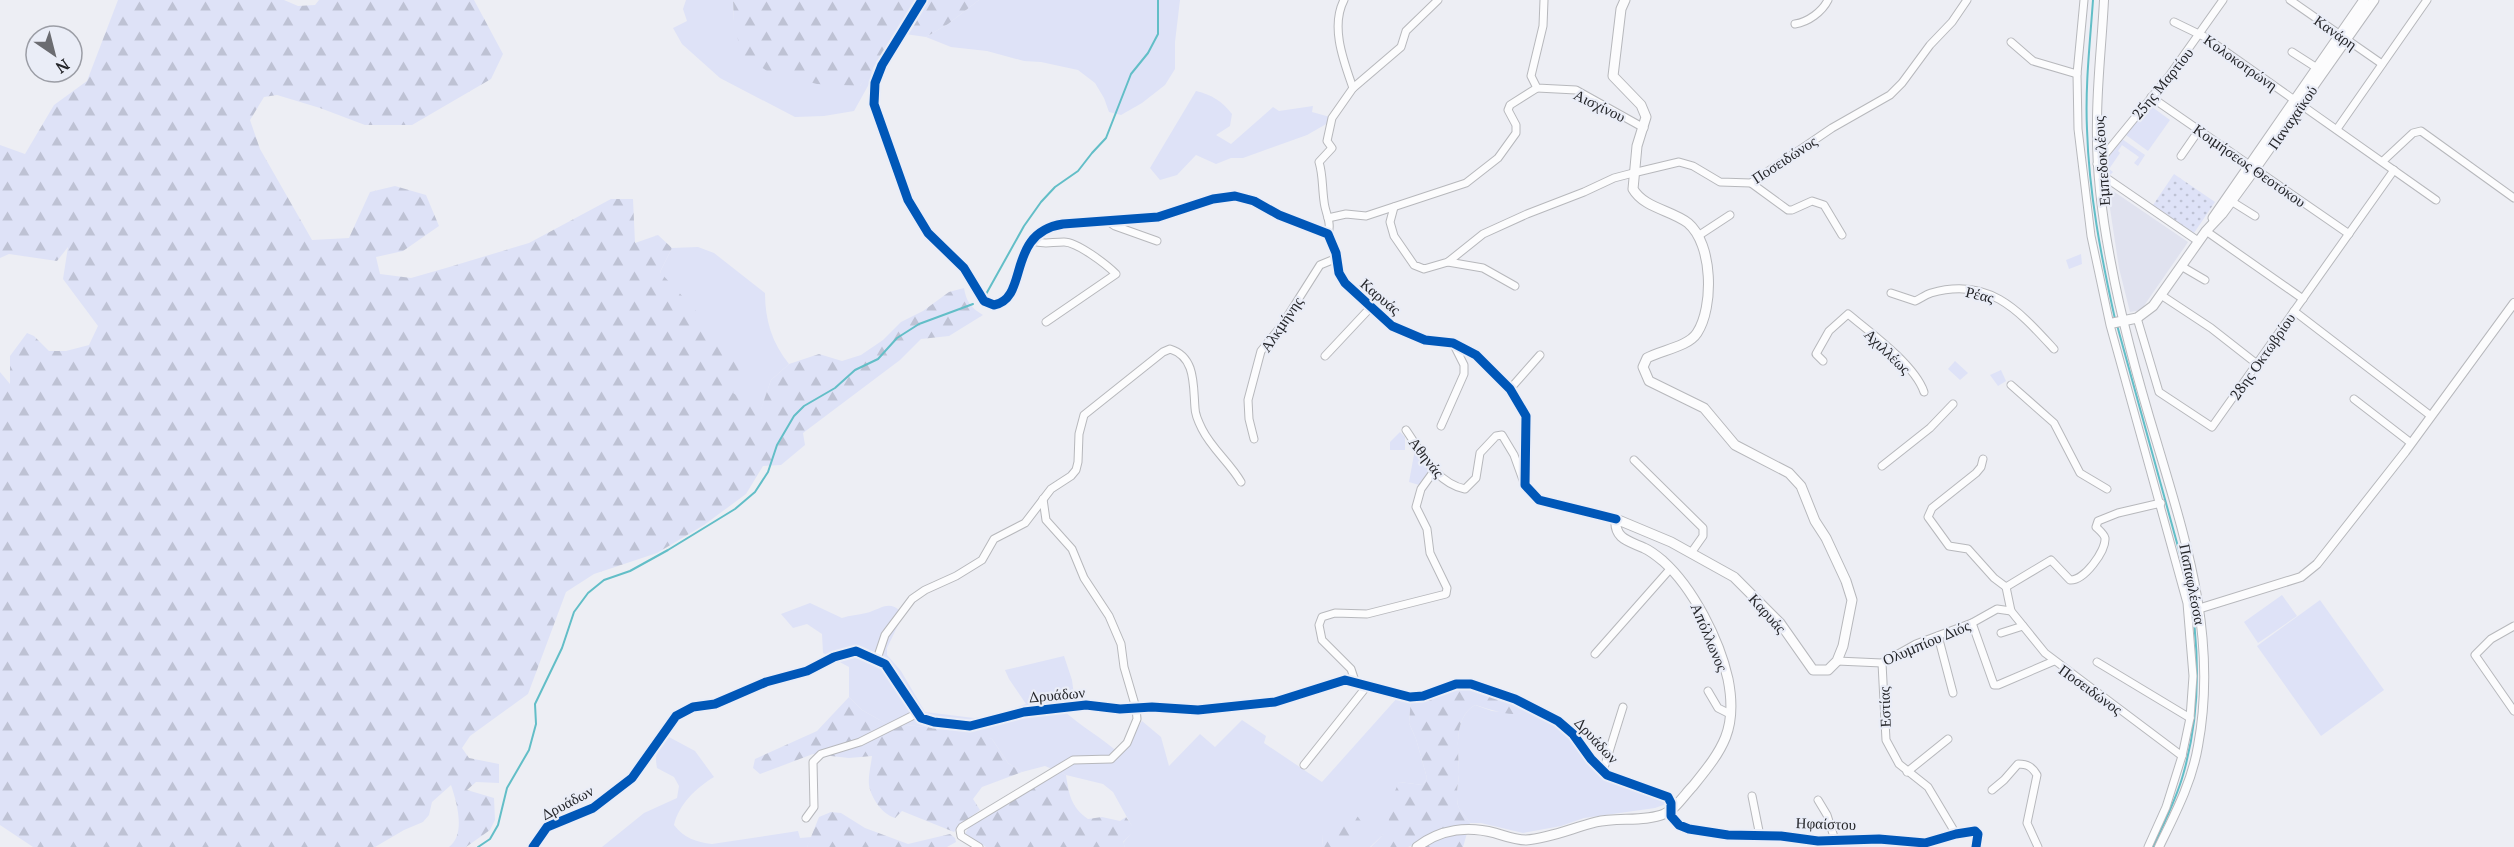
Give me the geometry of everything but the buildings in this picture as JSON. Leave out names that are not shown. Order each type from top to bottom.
[{"type":"main road","points":[[1625,0],[1621,9],[1612,72],[1616,81],[1644,110],[1644,128],[1636,146],[1633,189],[1637,195],[1689,224],[1698,236],[1708,266],[1705,307],[1697,333],[1682,344],[1647,358],[1644,370],[1653,384],[1698,404],[1710,412],[1735,445],[1796,479],[1846,581],[1852,600],[1838,661]]},
{"type":"main road","name":"Παναχαϊκού","points":[[2297,102],[2317,68],[2374,0]]},
{"type":"main road","name":"Παναχαϊκού","points":[[2206,231],[2232,201],[2252,167],[2343,37],[2360,1]]},
{"type":"main road","name":"Παναχαϊκού","points":[[2137,318],[2151,309],[2199,242],[2217,210],[2252,167]]},
{"type":"main road","points":[[2113,323],[2137,318]]},
{"type":"main road","name":"Καρυάς","points":[[1616,519],[1691,553],[1720,568],[1742,584],[1780,623],[1813,670],[1828,670],[1838,661]]},
{"type":"main road","name":"Απόλλωνος","points":[[1616,519],[1616,531],[1621,537],[1652,552],[1671,568],[1690,593],[1706,622],[1726,674],[1730,714],[1728,734],[1719,753],[1680,801],[1671,808]]},
{"type":"main road","points":[[1417,847],[1431,838],[1453,830],[1477,830],[1518,839],[1536,839],[1556,836],[1605,820],[1662,814],[1671,808]]},
{"type":"street","points":[[922,0],[882,65],[875,83],[874,104],[908,200],[928,233],[961,264],[979,296],[989,304],[1001,303],[1011,294],[1020,260],[1032,241],[1055,226],[1166,216],[1213,199],[1235,196],[1254,201],[1279,215],[1328,234],[1330,225],[1323,201],[1324,180],[1319,162],[1332,148],[1327,141],[1332,118],[1353,88],[1401,47],[1406,31],[1437,1]]},
{"type":"street","points":[[1344,0],[1341,6],[1338,46],[1353,88]]},
{"type":"street","points":[[1328,218],[1346,214],[1366,216],[1466,183],[1494,162],[1516,133],[1516,125],[1508,110],[1510,105],[1537,88],[1531,76],[1543,26],[1544,0]]},
{"type":"street","points":[[1795,24],[1803,23],[1820,11],[1828,0]]},
{"type":"street","name":"Ποσειδώνος","points":[[1448,262],[1483,234],[1614,178],[1633,173],[1679,162],[1693,166],[1720,182],[1751,183],[1832,128],[1890,95],[1953,22],[1966,0]]},
{"type":"street","points":[[2084,0],[2077,75],[2079,141],[2095,262],[2110,325],[2187,603],[2193,676],[2190,718],[2182,756],[2166,807],[2148,847]]},
{"type":"street","name":"Εμπεδοκλέους","points":[[2104,0],[2097,121],[2098,168],[2108,249],[2123,321]]},
{"type":"street","name":"25ης Μαρτίου","points":[[2098,168],[2200,34],[2223,0]]},
{"type":"street","name":"Κανάρη","points":[[2290,0],[2382,64]]},
{"type":"street","points":[[2337,129],[2427,0]]},
{"type":"street","name":"Κολοκοτρώνη","points":[[2174,22],[2200,34],[2436,200]]},
{"type":"street","points":[[2011,42],[2033,61],[2077,75]]},
{"type":"street","points":[[2292,52],[2317,68]]},
{"type":"street","name":"Αισχίνου","points":[[1537,88],[1576,90],[1644,128]]},
{"type":"street","name":"Κοιμήσεως Θεοτόκου","points":[[2151,97],[2349,234]]},
{"type":"street","points":[[2181,156],[2199,130]]},
{"type":"street","points":[[2383,161],[2413,133],[2421,130],[2514,198]]},
{"type":"street","points":[[2098,168],[2199,242]]},
{"type":"street","name":"28ης Οκτωβρίου","points":[[2137,318],[2159,392],[2212,427],[2394,170]]},
{"type":"street","points":[[1751,183],[1788,210],[1812,201],[1824,205],[1842,235]]},
{"type":"street","points":[[2232,201],[2255,216]]},
{"type":"street","points":[[1394,207],[1390,222],[1393,232],[1414,265],[1424,269],[1448,262],[1483,268],[1515,286]]},
{"type":"street","points":[[1698,236],[1730,215]]},
{"type":"street","points":[[1109,222],[1114,226],[1157,241]]},
{"type":"street","points":[[2206,231],[2303,298]]},
{"type":"street","name":"Καρυάς","points":[[1328,234],[1337,258],[1338,272],[1343,281],[1392,326],[1425,340],[1453,343],[1476,355],[1510,389],[1526,416],[1526,486],[1539,500],[1616,519]]},
{"type":"street","points":[[1032,241],[1043,245],[1066,242],[1103,262],[1116,274],[1046,322]]},
{"type":"street","name":"Αλκμήνης","points":[[1254,439],[1249,419],[1248,400],[1261,351],[1282,325],[1320,265],[1337,258]]},
{"type":"street","points":[[2181,266],[2205,280]]},
{"type":"street","name":"Ρέας","points":[[1891,292],[1915,301],[1932,293],[1953,289],[1995,296],[2019,314],[2054,350]]},
{"type":"street","points":[[2161,295],[2217,333],[2257,364]]},
{"type":"street","points":[[2201,608],[2307,573],[2330,549],[2514,303]]},
{"type":"street","points":[[1325,356],[1371,307]]},
{"type":"street","points":[[2294,311],[2431,416]]},
{"type":"street","name":"Αχιλλέως","points":[[1823,361],[1816,354],[1829,331],[1848,314],[1890,350],[1912,373],[1924,392]]},
{"type":"street","name":"Παπαφλέσσα","points":[[2123,321],[2179,518],[2201,608],[2205,695],[2198,747],[2184,796],[2159,847]]},
{"type":"street","points":[[1441,426],[1464,374],[1464,366],[1453,343]]},
{"type":"street","points":[[806,818],[814,807],[813,762],[821,754],[860,742],[918,713],[892,671],[877,658],[885,635],[912,599],[982,560],[994,539],[1025,523],[1051,489],[1076,470],[1078,434],[1084,415],[1099,401],[1170,349],[1179,352],[1190,368],[1196,393],[1196,414],[1203,432],[1241,482]]},
{"type":"street","points":[[1510,389],[1540,355]]},
{"type":"street","points":[[2011,385],[2057,427],[2080,473],[2107,489]]},
{"type":"street","points":[[2354,399],[2411,443]]},
{"type":"street","points":[[1882,466],[1930,428],[1953,404]]},
{"type":"street","name":"Αθηνάς","points":[[1406,430],[1434,471],[1451,486],[1465,489],[1476,478],[1480,453],[1496,436],[1502,435],[1514,456],[1526,486]]},
{"type":"street","points":[[1983,459],[1978,471],[1932,508],[1928,518],[1949,546],[1968,549],[1994,578],[2006,587],[2011,611]]},
{"type":"street","points":[[1634,460],[1704,529],[1703,536],[1691,553]]},
{"type":"street","points":[[1356,681],[1353,672],[1322,639],[1319,622],[1322,617],[1329,614],[1367,614],[1446,594],[1447,588],[1428,549],[1427,529],[1416,507],[1421,489],[1434,471]]},
{"type":"street","points":[[979,847],[961,836],[962,827],[1070,761],[1083,758],[1107,760],[1114,757],[1124,747],[1134,730],[1137,719],[1121,645],[1114,626],[1084,578],[1072,549],[1046,520],[1043,499]]},
{"type":"street","points":[[2006,587],[2051,560],[2070,580],[2082,577],[2094,563],[2104,541],[2104,535],[2096,527],[2098,521],[2118,513],[2161,503]]},
{"type":"street","points":[[1595,654],[1671,568]]},
{"type":"street","name":"Ολυμπίου Διός","points":[[1838,661],[1882,663],[1917,645],[1972,623],[1997,609],[2011,611]]},
{"type":"street","name":"Ποσειδώνος","points":[[2011,611],[2054,662],[2182,756]]},
{"type":"street","points":[[1972,623],[1994,685],[2054,662]]},
{"type":"street","points":[[2001,633],[2023,626]]},
{"type":"street","points":[[2514,627],[2491,639],[2475,655],[2514,711]]},
{"type":"street","points":[[1938,636],[1953,693]]},
{"type":"street","name":"Δρυάδων","points":[[533,847],[547,827],[593,808],[632,778],[676,716],[685,710],[715,704],[766,682],[807,671],[834,657],[852,652],[877,658]]},
{"type":"street","points":[[2097,662],[2190,718]]},
{"type":"street","name":"Εστίας","points":[[1882,663],[1884,732],[1899,764],[1928,788],[1956,834]]},
{"type":"street","name":"Δρυάδων","points":[[918,713],[921,717],[934,722],[970,726],[1024,712],[1076,706],[1198,710],[1275,702],[1338,681],[1356,681],[1410,697],[1423,696],[1456,684],[1479,687],[1515,699],[1558,721],[1574,734],[1591,759],[1603,771],[1619,780],[1668,797],[1671,808]]},
{"type":"street","points":[[1304,765],[1367,686]]},
{"type":"street","points":[[1708,691],[1718,708],[1730,714]]},
{"type":"street","points":[[1603,771],[1623,707]]},
{"type":"street","points":[[1906,772],[1948,739]]},
{"type":"street","points":[[1992,790],[2018,764],[2025,764],[2033,768],[2037,775],[2027,823],[2038,847]]},
{"type":"street","points":[[1752,796],[1760,836]]},
{"type":"street","points":[[1818,800],[1827,815],[1835,840]]},
{"type":"street","name":"Ηφαίστου","points":[[1671,808],[1671,816],[1681,826],[1728,835],[1835,840],[1879,839],[1924,843],[1956,834]]},
{"type":"street","points":[[1956,834],[1975,831],[1978,834],[1976,847]]},
{"type":"shaded area","points":[[2113,191],[2188,242],[2141,310],[2130,312],[2119,268],[2108,195]]},
{"type":"green space","points":[[118,0],[284,0],[298,6],[315,5],[319,0],[474,0],[503,54],[491,79],[412,125],[365,125],[277,95],[264,97],[250,120],[260,149],[312,240],[349,238],[370,192],[395,186],[426,195],[439,226],[403,251],[376,257],[380,274],[411,278],[529,243],[611,199],[633,199],[635,243],[658,235],[672,248],[660,272],[748,367],[733,393],[761,409],[771,380],[789,364],[819,354],[842,361],[861,355],[883,340],[901,322],[923,311],[949,292],[964,288],[970,304],[983,315],[949,336],[921,339],[900,360],[803,433],[805,445],[781,465],[763,466],[746,494],[704,525],[657,553],[594,574],[566,592],[528,694],[470,736],[462,748],[469,758],[499,764],[499,783],[476,782],[467,790],[494,798],[495,820],[490,830],[466,847],[449,847],[454,841],[459,826],[451,785],[432,802],[429,815],[423,822],[375,847],[33,847],[0,825],[0,372],[10,384],[10,356],[27,333],[34,336],[49,351],[66,351],[89,345],[98,326],[63,279],[68,247],[57,261],[9,254],[0,258],[0,145],[25,154],[54,105],[87,81]]},
{"type":"green space","points":[[686,0],[733,0],[734,22],[860,86],[874,64],[869,84],[854,111],[824,116],[795,117],[720,78],[682,44],[673,28],[687,21],[683,9]]},
{"type":"green space","points":[[733,0],[979,0],[948,24],[926,37],[898,33],[860,86],[817,84],[767,71],[741,53],[734,22]]},
{"type":"green space","points":[[979,0],[1180,0],[1175,42],[1175,69],[1165,85],[1142,103],[1121,115],[1109,112],[1095,83],[1078,70],[1041,62],[1024,61],[987,51],[951,47],[926,37],[948,24]]},
{"type":"green space","points":[[1196,91],[1216,99],[1232,114],[1230,126],[1216,135],[1231,144],[1273,107],[1279,111],[1313,106],[1312,112],[1330,117],[1328,123],[1307,135],[1243,158],[1231,158],[1216,164],[1196,155],[1177,175],[1160,180],[1150,168]]},
{"type":"green space","points":[[2148,104],[2170,120],[2148,151],[2126,135]]},
{"type":"green space","points":[[2122,139],[2145,155],[2138,166],[2134,163],[2139,157],[2122,145],[2118,151],[2120,153],[2109,169],[2113,172],[2110,175],[2102,166]]},
{"type":"green space","points":[[2174,174],[2215,202],[2194,233],[2153,205]]},
{"type":"green space","points":[[698,247],[714,253],[765,293],[766,313],[771,331],[778,348],[789,364],[771,380],[761,410],[732,393],[660,272],[672,248]]},
{"type":"green space","points":[[2081,254],[2082,264],[2069,269],[2066,260]]},
{"type":"green space","points":[[1955,361],[1968,373],[1960,380],[1948,369]]},
{"type":"green space","points":[[2001,370],[2006,381],[1998,386],[1990,375]]},
{"type":"green space","points":[[1400,432],[1405,437],[1405,450],[1390,450],[1390,442]]},
{"type":"green space","points":[[1415,449],[1430,469],[1419,485],[1409,482]]},
{"type":"green space","points":[[2282,595],[2297,616],[2258,643],[2244,622]]},
{"type":"green space","points":[[2320,600],[2384,690],[2321,736],[2257,646]]},
{"type":"green space","points":[[810,603],[842,618],[887,606],[899,610],[900,621],[887,648],[887,655],[901,671],[925,712],[974,718],[991,716],[1026,704],[1005,670],[1064,656],[1072,680],[1075,703],[1064,711],[1120,754],[1142,721],[1161,737],[1169,766],[1200,734],[1215,747],[1242,720],[1266,736],[1264,743],[1322,782],[1398,697],[1411,699],[1409,723],[1427,778],[1423,785],[1399,782],[1388,830],[1370,847],[1351,847],[1323,835],[1322,847],[1125,847],[1123,843],[1134,830],[1113,792],[1103,784],[1066,775],[1045,766],[1022,772],[1008,763],[992,739],[927,727],[885,723],[862,710],[849,697],[849,667],[823,653],[822,634],[807,624],[793,628],[781,614]]},
{"type":"green space","points":[[1449,686],[1479,688],[1528,711],[1508,714],[1475,705],[1463,719],[1458,737],[1457,801],[1459,808],[1470,823],[1463,847],[1417,847],[1413,845],[1371,847],[1388,826],[1387,809],[1399,782],[1423,785],[1427,778],[1409,723],[1411,699]]},
{"type":"green space","points":[[849,697],[862,710],[885,723],[967,731],[992,739],[1008,763],[1022,772],[982,787],[973,799],[980,810],[954,832],[902,811],[895,818],[882,809],[875,800],[869,785],[872,756],[849,758],[813,754],[760,774],[753,768],[755,759],[817,731]]},
{"type":"green space","points":[[1475,705],[1492,711],[1518,714],[1528,711],[1549,720],[1574,739],[1604,775],[1624,786],[1664,799],[1669,803],[1655,808],[1584,818],[1561,826],[1523,833],[1481,823],[1470,823],[1459,808],[1457,801],[1458,737],[1463,719]]},
{"type":"green space","points":[[669,737],[695,751],[714,777],[695,791],[684,803],[676,817],[674,825],[682,833],[696,841],[712,844],[798,831],[800,838],[812,837],[807,847],[602,847],[644,813],[677,798],[679,786],[674,777],[657,768],[656,763],[658,751]]},
{"type":"green space","points":[[1055,770],[1066,775],[1072,800],[1078,810],[1088,819],[1102,817],[1120,821],[1126,817],[1135,830],[1123,842],[1125,847],[986,847],[965,834],[971,823]]},
{"type":"green space","points":[[831,812],[841,813],[865,828],[908,844],[950,834],[956,842],[947,847],[807,847],[819,817]]},
{"type":"green space","points":[[1349,812],[1358,817],[1363,824],[1359,839],[1351,847],[1322,847],[1323,835]]},
{"type":"waterway","points":[[985,296],[1024,226],[1041,202],[1055,187],[1078,171],[1106,138],[1131,74],[1148,53],[1158,34],[1158,0]]},
{"type":"waterway","points":[[2093,0],[2088,64],[2088,153],[2096,225],[2115,319]]},
{"type":"waterway","points":[[478,847],[490,839],[498,825],[507,788],[529,750],[536,724],[535,704],[562,648],[574,612],[588,593],[604,580],[630,571],[735,509],[755,492],[768,472],[777,445],[794,416],[804,406],[835,388],[855,370],[878,359],[897,338],[919,324],[973,304]]},
{"type":"waterway","points":[[2117,325],[2188,583],[2195,631],[2196,704],[2189,752],[2177,793],[2153,847]]},
{"type":"cycle path","points":[[922,0],[882,65],[875,83],[874,104],[908,200],[928,233],[964,268],[984,301],[994,305],[1005,300],[1012,291],[1025,252],[1033,239],[1045,230],[1063,224],[1158,217],[1213,199],[1235,196],[1254,201],[1279,215],[1328,234],[1336,253],[1339,273],[1345,283],[1392,326],[1425,340],[1453,343],[1476,355],[1510,389],[1526,416],[1525,485],[1539,500],[1616,519]]},
{"type":"cycle path","points":[[533,847],[547,827],[593,808],[632,778],[676,716],[693,707],[715,704],[766,682],[807,671],[834,657],[856,651],[885,664],[921,718],[934,722],[970,726],[1024,712],[1086,705],[1120,709],[1152,707],[1198,710],[1275,702],[1345,680],[1410,697],[1423,696],[1456,684],[1471,684],[1515,699],[1558,721],[1573,734],[1591,759],[1607,775],[1668,797],[1671,803],[1671,816],[1679,825],[1689,829],[1728,835],[1781,836],[1818,841],[1879,839],[1925,843],[1975,831],[1978,834],[1976,847]]}]
